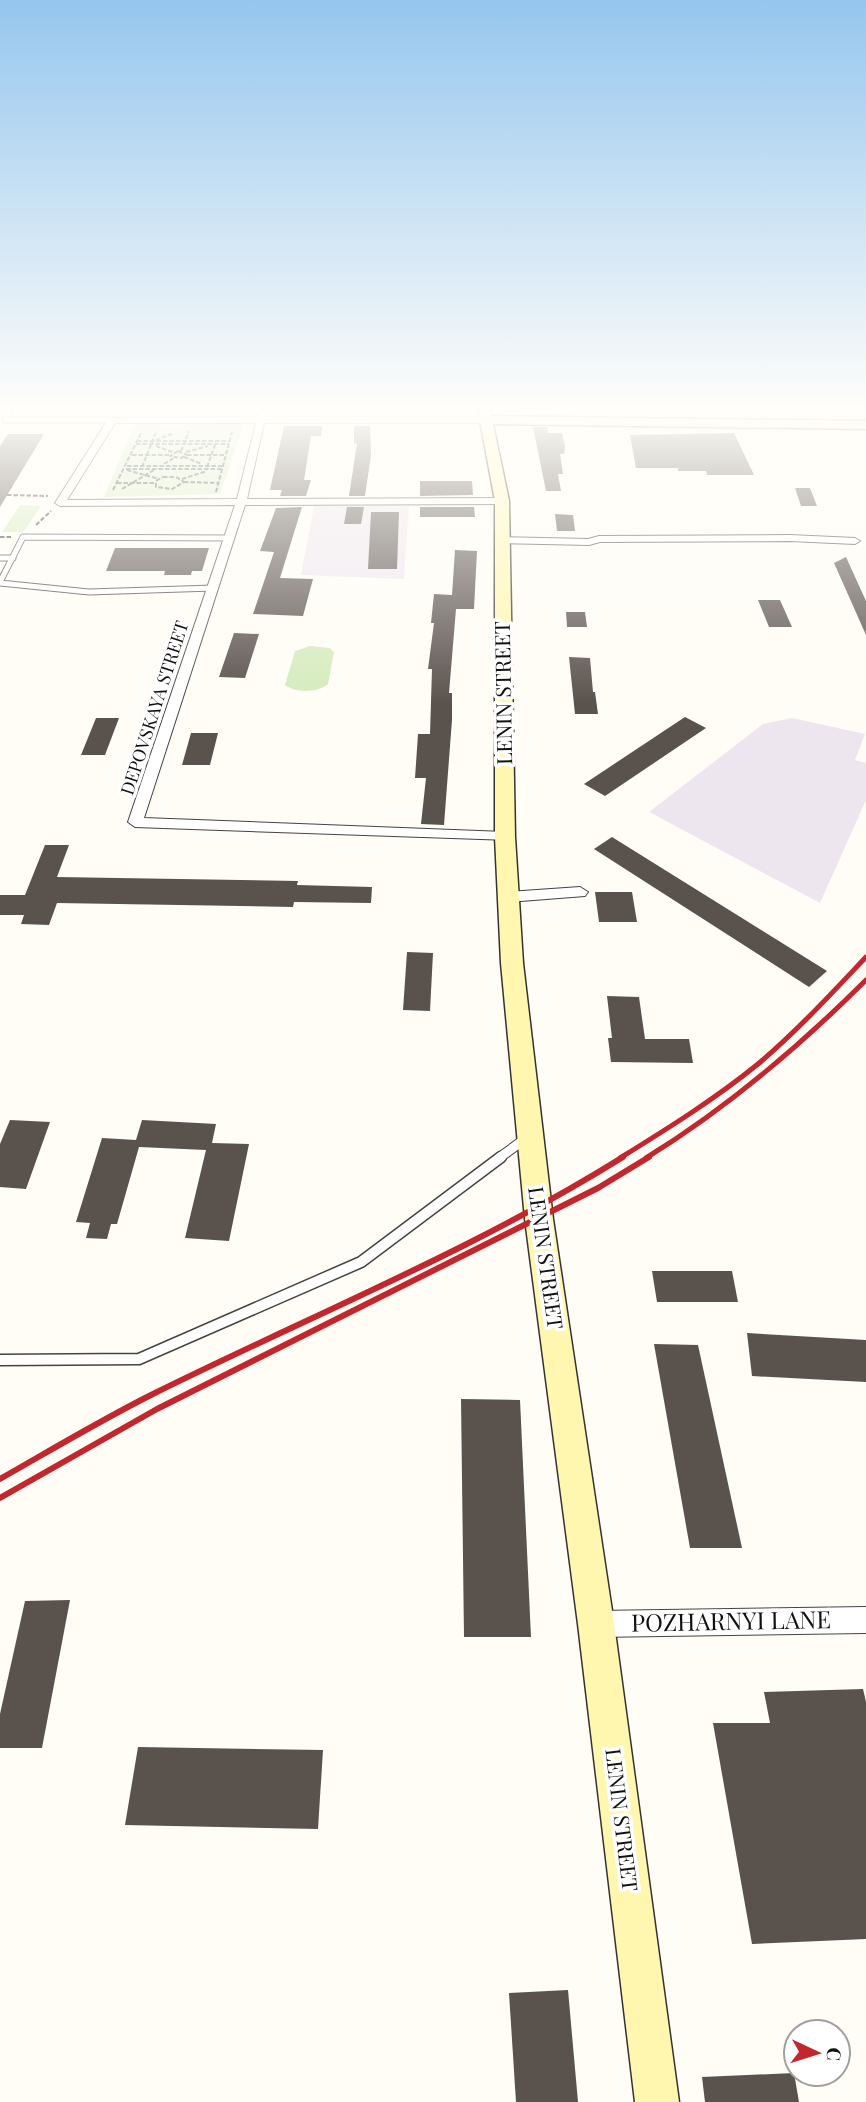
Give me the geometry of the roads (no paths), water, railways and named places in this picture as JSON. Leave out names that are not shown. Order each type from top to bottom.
[{"type":"main road","name":"LENIN STREET","points":[[502,508],[505,837],[512,963],[538,1219],[596,1624],[657,2102]]},
{"type":"street","name":"DEPOVSKAYA STREET","points":[[239,508],[135,822],[505,837]]},
{"type":"street","points":[[502,540],[589,542],[790,538],[855,541]]},
{"type":"street","points":[[508,897],[580,892]]},
{"type":"street","name":"POZHARNYI LANE","points":[[596,1624],[866,1620]]},
{"type":"lane","points":[[213,588],[89,592],[0,582],[23,537],[229,538]]},
{"type":"lane","points":[[0,558],[13,558]]},
{"type":"lane","points":[[0,1360],[139,1359],[360,1262],[530,1136]]},
{"type":"railway","points":[[620,1158],[673,1125],[758,1064],[866,957]]},
{"type":"railway","points":[[646,1158],[734,1097],[815,1029],[866,980]]},
{"type":"railway","points":[[0,1479],[153,1394],[509,1222],[623,1157]]},
{"type":"railway","points":[[0,1498],[157,1409],[598,1188],[649,1157]]}]
